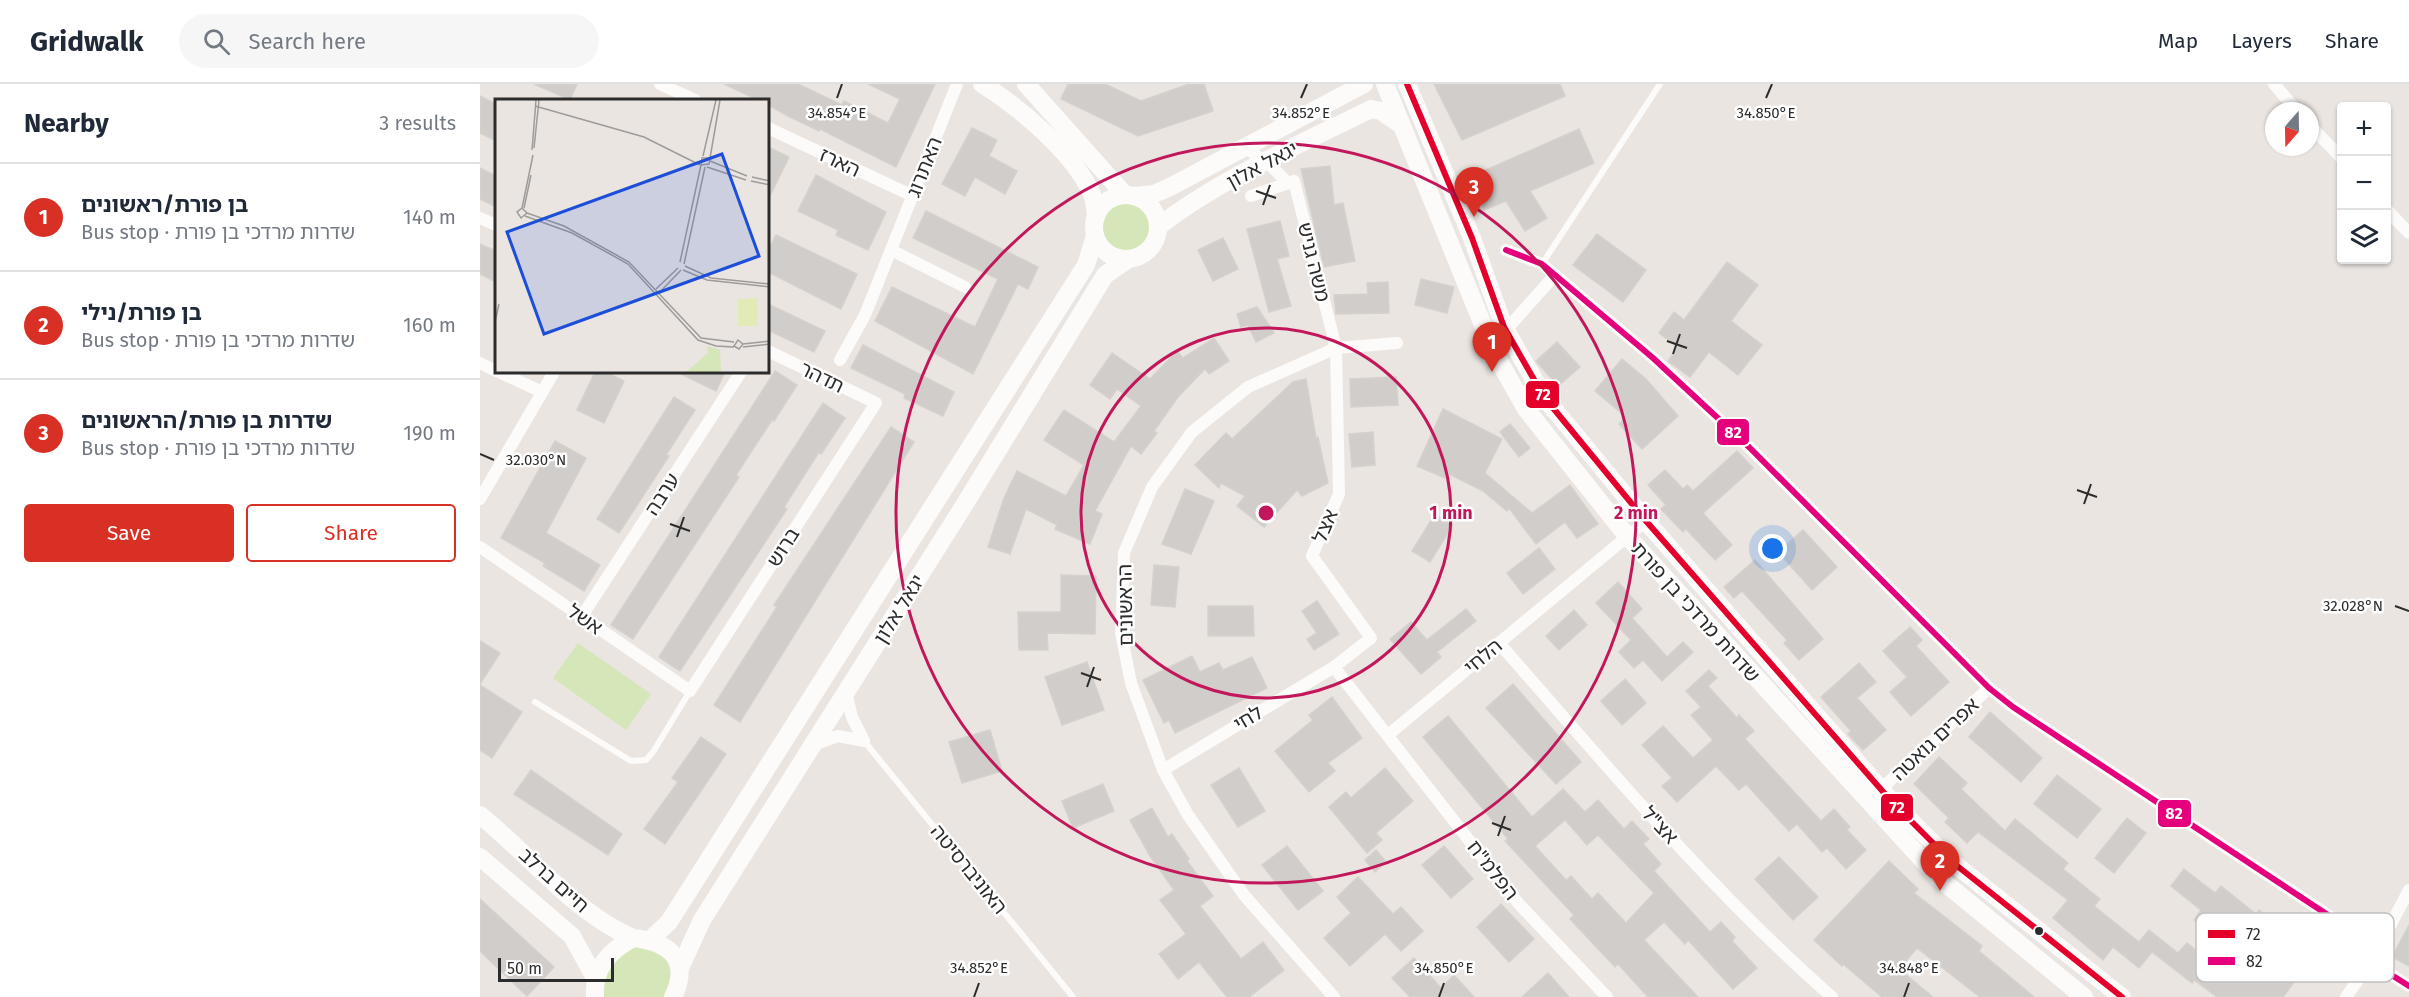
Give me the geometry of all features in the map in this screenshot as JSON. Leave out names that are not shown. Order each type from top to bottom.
[{"type":"street","points":[[660,84],[693,99]]},
{"type":"street","name":"האתרוג","points":[[840,360],[865,315],[957,84]]},
{"type":"street","points":[[982,84],[1005,98],[1076,169],[1093,196],[1096,217],[1095,236],[1105,251],[1115,258],[1127,260],[1146,253],[1153,245],[1158,226],[1151,207],[1130,196],[1026,84]]},
{"type":"street","name":"יגאל אלון","points":[[1130,196],[1159,192],[1364,84]]},
{"type":"street","name":"שדרות מרדכי בן פורת","points":[[1385,84],[1494,352],[1526,409],[1627,536],[1939,878],[2084,997]]},
{"type":"street","name":"שדרות מרדכי בן פורת","points":[[1407,84],[1472,238],[1506,330],[1544,397],[1646,521],[1880,790],[1951,861],[2122,997]]},
{"type":"street","points":[[2274,84],[2289,102]]},
{"type":"street","name":"יגאל אלון","points":[[1158,226],[1179,211],[1265,161],[1371,109],[1381,111],[1400,124]]},
{"type":"street","name":"הארז","points":[[770,129],[913,196]]},
{"type":"street","points":[[2319,135],[2339,156]]},
{"type":"street","name":"משה גניש","points":[[1245,147],[1265,161],[1288,183],[1294,181],[1336,348]]},
{"type":"street","points":[[1251,196],[1288,183]]},
{"type":"street","points":[[1096,217],[1107,201],[1130,196]]},
{"type":"street","points":[[2387,210],[2409,233]]},
{"type":"street","points":[[480,218],[495,225]]},
{"type":"street","name":"יגאל אלון","points":[[595,978],[608,955],[669,922],[1086,265],[1095,236]]},
{"type":"street","points":[[891,250],[965,287]]},
{"type":"street","points":[[1506,250],[1542,264],[1653,357],[1749,447],[1989,688],[2013,707],[2325,913]]},
{"type":"street","name":"יגאל אלון","points":[[673,997],[680,972],[702,920],[1105,275],[1127,260]]},
{"type":"street","points":[[1506,330],[1555,275]]},
{"type":"street","name":"הראשונים","points":[[1334,997],[1244,895],[1188,815],[1163,770],[1131,683],[1121,633],[1124,552],[1152,487],[1192,432],[1248,387],[1336,348],[1397,343]]},
{"type":"street","name":"אצל","points":[[1334,667],[1371,638],[1312,556],[1339,494],[1336,348]]},
{"type":"street","name":"תדהר","points":[[770,352],[876,403]]},
{"type":"street","points":[[480,363],[495,370]]},
{"type":"street","points":[[504,374],[542,392]]},
{"type":"street","points":[[480,499],[553,374]]},
{"type":"street","name":"ערבה","points":[[582,616],[740,374]]},
{"type":"street","name":"ברוש","points":[[690,691],[876,403]]},
{"type":"street","name":"הלחי","points":[[1388,735],[1646,521]]},
{"type":"street","name":"אשל","points":[[480,547],[690,691]]},
{"type":"street","name":"אצ\"ל","points":[[1498,643],[1662,828],[1793,962],[1832,997]]},
{"type":"street","points":[[1334,667],[1388,735]]},
{"type":"street","name":"לחי","points":[[1163,770],[1334,667]]},
{"type":"street","name":"אפרים גואטה","points":[[1880,790],[1989,688]]},
{"type":"street","name":"האוניברסיטה","points":[[846,692],[852,717],[864,741]]},
{"type":"street","name":"הפלמ\"ח","points":[[1388,735],[1518,903],[1607,997]]},
{"type":"street","points":[[812,746],[838,736],[864,741]]},
{"type":"street","name":"חיים ברלב","points":[[480,815],[510,839],[583,908],[610,928],[642,938],[669,950],[691,997]]},
{"type":"street","name":"חיים ברלב","points":[[480,857],[572,936],[595,978]]},
{"type":"street","points":[[2394,918],[2409,890]]},
{"type":"street","points":[[2394,977],[2409,986]]},
{"type":"street","points":[[595,978],[595,997]]},
{"type":"street","points":[[2346,997],[2357,982]]},
{"type":"lane","points":[[1542,264],[1660,84]]},
{"type":"lane","points":[[535,702],[631,761],[646,760],[690,691]]},
{"type":"lane","name":"האוניברסיטה","points":[[864,741],[1073,997]]},
{"type":"green space","points":[[1121,202],[1131,202],[1140,206],[1148,214],[1152,228],[1148,242],[1140,250],[1131,254],[1121,254],[1112,250],[1104,242],[1100,233],[1100,223],[1104,214],[1112,206]]},
{"type":"green space","points":[[578,643],[651,694],[626,730],[553,678]]},
{"type":"green space","points":[[633,940],[674,960],[670,997],[596,997],[597,978]]},
{"type":"building","points":[[534,84],[577,84],[570,99]]},
{"type":"building","points":[[724,84],[798,84],[842,105],[844,101],[888,123],[900,99],[868,84],[935,84],[896,167],[820,129],[819,131],[788,116],[770,106],[770,99],[756,99]]},
{"type":"building","points":[[1068,84],[1105,84],[1141,101],[1189,84],[1204,84],[1213,111],[1138,136],[1061,99]]},
{"type":"building","points":[[1434,84],[1560,84],[1565,96],[1462,140]]},
{"type":"building","points":[[480,96],[495,104],[495,140],[480,133]]},
{"type":"building","points":[[972,128],[997,140],[989,156],[1017,171],[1005,194],[975,177],[965,196],[942,184]]},
{"type":"building","points":[[1579,129],[1594,163],[1530,191],[1547,218],[1525,231],[1506,201],[1484,210],[1470,177]]},
{"type":"building","points":[[770,148],[789,157],[770,196]]},
{"type":"building","points":[[1330,166],[1334,205],[1343,203],[1355,261],[1324,267],[1301,169]]},
{"type":"building","points":[[480,168],[495,176],[495,206],[480,199]]},
{"type":"building","points":[[816,175],[886,212],[868,250],[836,235],[838,230],[798,211]]},
{"type":"building","points":[[926,211],[1038,267],[1028,289],[1018,284],[973,374],[875,321],[892,287],[975,327],[998,279],[913,238]]},
{"type":"building","points":[[1280,221],[1289,256],[1277,259],[1291,306],[1269,312],[1247,229]]},
{"type":"building","points":[[1597,234],[1646,270],[1623,302],[1573,265]]},
{"type":"building","points":[[776,235],[857,274],[841,309],[770,273],[770,247]]},
{"type":"building","points":[[1223,238],[1238,269],[1213,281],[1198,250]]},
{"type":"building","points":[[480,244],[495,251],[495,282],[480,274]]},
{"type":"building","points":[[1727,262],[1758,285],[1731,321],[1762,345],[1738,375],[1709,352],[1690,377],[1668,361],[1678,347],[1659,333],[1674,312],[1684,320]]},
{"type":"building","points":[[1421,279],[1454,287],[1447,313],[1415,305]]},
{"type":"building","points":[[1388,282],[1389,313],[1336,314],[1334,295],[1368,294],[1367,283]]},
{"type":"building","points":[[770,305],[825,331],[814,352],[770,331]]},
{"type":"building","points":[[1257,307],[1274,333],[1256,342],[1248,325],[1241,327],[1237,314]]},
{"type":"building","points":[[1214,338],[1229,361],[1209,374],[1205,369],[1178,397],[1154,431],[1157,433],[1141,454],[1131,446],[1095,511],[1102,514],[1090,544],[1055,529],[1057,525],[1026,509],[1010,554],[988,547],[1004,498],[1017,471],[1066,496],[1084,465],[1044,440],[1064,410],[1114,442],[1141,406],[1117,389],[1110,399],[1090,385],[1112,353],[1150,379],[1177,351],[1183,358]]},
{"type":"building","points":[[1557,342],[1580,367],[1558,386],[1536,361]]},
{"type":"building","points":[[863,345],[954,392],[943,416],[904,398],[905,394],[851,368]]},
{"type":"building","points":[[1622,359],[1646,379],[1678,416],[1642,449],[1619,424],[1626,417],[1595,391]]},
{"type":"building","points":[[775,371],[797,385],[736,475],[739,477],[633,639],[611,625]]},
{"type":"building","points":[[594,374],[610,374],[624,381],[604,423],[577,410]]},
{"type":"building","points":[[681,374],[724,374],[716,391]]},
{"type":"building","points":[[1396,377],[1398,405],[1351,407],[1350,379]]},
{"type":"building","points":[[1306,379],[1316,438],[1318,437],[1328,483],[1302,496],[1297,490],[1264,527],[1237,506],[1245,496],[1221,483],[1219,488],[1195,465],[1226,433],[1232,439],[1293,382]]},
{"type":"building","points":[[674,397],[695,410],[666,455],[669,456],[619,533],[597,519]]},
{"type":"building","points":[[823,403],[845,418],[821,454],[819,452],[784,507],[787,509],[680,671],[659,657]]},
{"type":"building","points":[[1443,409],[1502,439],[1485,473],[1532,513],[1570,485],[1598,524],[1577,538],[1565,522],[1536,544],[1509,508],[1507,511],[1483,491],[1447,473],[1445,478],[1417,466]]},
{"type":"building","points":[[1510,424],[1530,448],[1519,457],[1500,432]]},
{"type":"building","points":[[891,427],[914,442],[740,722],[714,705],[777,607],[774,605]]},
{"type":"building","points":[[1373,432],[1375,465],[1352,467],[1349,434]]},
{"type":"building","points":[[555,441],[586,458],[546,533],[600,565],[584,591],[543,566],[545,563],[501,538]]},
{"type":"building","points":[[1737,451],[1753,468],[1703,513],[1732,545],[1715,560],[1686,529],[1683,532],[1661,509],[1666,505],[1648,485],[1665,470],[1683,489],[1687,485],[1693,491]]},
{"type":"building","points":[[1185,489],[1214,501],[1191,554],[1162,544]]},
{"type":"building","points":[[1435,514],[1453,525],[1430,562],[1412,551]]},
{"type":"building","points":[[1803,530],[1837,567],[1812,590],[1778,552]]},
{"type":"building","points":[[1539,548],[1555,569],[1523,594],[1507,573]]},
{"type":"building","points":[[1755,560],[1823,639],[1799,660],[1784,643],[1787,640],[1742,591],[1734,598],[1724,587]]},
{"type":"building","points":[[1154,565],[1179,567],[1175,607],[1151,605]]},
{"type":"building","points":[[1061,575],[1096,576],[1095,634],[1047,633],[1048,650],[1019,650],[1018,612],[1061,612]]},
{"type":"building","points":[[1618,582],[1642,609],[1632,618],[1667,657],[1683,642],[1693,652],[1662,681],[1643,660],[1634,668],[1619,652],[1631,640],[1596,603]]},
{"type":"building","points":[[1317,601],[1339,634],[1314,650],[1307,639],[1317,633],[1302,611]]},
{"type":"building","points":[[1208,606],[1253,606],[1254,636],[1208,636]]},
{"type":"building","points":[[1466,609],[1476,621],[1437,652],[1441,657],[1421,674],[1390,639],[1411,622],[1427,640]]},
{"type":"building","points":[[1574,610],[1587,625],[1559,650],[1546,636]]},
{"type":"building","points":[[1910,627],[1922,640],[1916,646],[1949,682],[1911,716],[1890,692],[1907,677],[1883,651]]},
{"type":"building","points":[[480,641],[500,653],[480,684]]},
{"type":"building","points":[[1192,656],[1200,672],[1219,663],[1223,670],[1252,657],[1267,688],[1175,733],[1169,720],[1164,723],[1143,680]]},
{"type":"building","points":[[1087,662],[1104,710],[1062,725],[1045,677]]},
{"type":"building","points":[[1859,663],[1876,682],[1857,698],[1886,730],[1863,750],[1848,734],[1851,731],[1821,697]]},
{"type":"building","points":[[1709,670],[1717,678],[1708,686],[1737,718],[1739,715],[1754,731],[1745,739],[1821,821],[1834,809],[1850,827],[1847,830],[1866,850],[1846,869],[1827,848],[1822,852],[1797,824],[1789,831],[1746,784],[1739,790],[1716,766],[1677,802],[1662,786],[1672,778],[1642,745],[1663,726],[1693,758],[1713,740],[1691,715],[1701,707],[1686,691]]},
{"type":"building","points":[[1625,679],[1646,703],[1622,725],[1601,701]]},
{"type":"building","points":[[1513,684],[1581,762],[1556,784],[1486,708]]},
{"type":"building","points":[[480,685],[522,712],[492,758],[480,750]]},
{"type":"building","points":[[1332,697],[1362,738],[1328,763],[1335,771],[1309,792],[1275,751],[1313,720],[1309,715]]},
{"type":"building","points":[[1990,712],[2042,758],[2021,782],[1969,737]]},
{"type":"building","points":[[1448,716],[1532,817],[1563,789],[1585,812],[1598,800],[1624,829],[1632,821],[1649,839],[1643,844],[1661,864],[1654,871],[1710,932],[1721,922],[1735,937],[1732,941],[1757,968],[1733,989],[1688,940],[1685,944],[1664,922],[1644,940],[1698,997],[1648,997],[1618,964],[1615,967],[1570,919],[1574,915],[1505,841],[1508,839],[1423,737]],"holes":[[[1565,820],[1587,845],[1598,835],[1654,893],[1626,923],[1598,893],[1592,899],[1571,876],[1566,880],[1535,846]]]},
{"type":"building","points":[[990,730],[1002,771],[962,783],[949,742]]},
{"type":"building","points":[[701,737],[726,754],[665,844],[644,829],[678,782],[672,778]]},
{"type":"building","points":[[1939,757],[1967,783],[1961,789],[2005,831],[2015,819],[2068,863],[2063,869],[2100,899],[2094,906],[2139,942],[2149,930],[2178,953],[2187,943],[2196,950],[2196,981],[2194,980],[2192,983],[2152,952],[2139,968],[2113,947],[2103,960],[2053,918],[2068,900],[1978,832],[1967,843],[1945,822],[1949,818],[1914,784]]},
{"type":"building","points":[[1239,768],[1265,811],[1238,827],[1211,785]]},
{"type":"building","points":[[1385,768],[1413,801],[1376,833],[1382,840],[1367,853],[1329,807],[1346,792],[1351,798]]},
{"type":"building","points":[[531,770],[622,834],[608,855],[514,794]]},
{"type":"building","points":[[2057,775],[2101,809],[2077,838],[2034,804]]},
{"type":"building","points":[[1103,784],[1114,811],[1073,828],[1062,801]]},
{"type":"building","points":[[1152,808],[1168,837],[1172,834],[1189,859],[1187,861],[1213,896],[1200,906],[1241,959],[1263,942],[1284,970],[1249,997],[1227,997],[1199,962],[1178,979],[1159,954],[1186,934],[1160,900],[1174,890],[1150,856],[1130,820]]},
{"type":"building","points":[[2127,818],[2146,833],[2114,873],[2095,858]]},
{"type":"building","points":[[1287,846],[1323,891],[1298,910],[1262,865]]},
{"type":"building","points":[[1444,846],[1473,879],[1451,898],[1422,865]]},
{"type":"building","points":[[1376,850],[1386,862],[1375,872],[1365,860]]},
{"type":"building","points":[[1779,857],[1818,897],[1793,920],[1755,879]]},
{"type":"building","points":[[1889,861],[1918,889],[1914,893],[1982,946],[1979,951],[2034,997],[1980,997],[1917,948],[1899,969],[1933,997],[1882,997],[1843,964],[1842,966],[1814,940]]},
{"type":"building","points":[[2184,869],[2215,893],[2221,886],[2255,913],[2199,913],[2201,910],[2171,886]]},
{"type":"building","points":[[1358,877],[1393,914],[1401,907],[1423,931],[1401,951],[1385,934],[1350,966],[1324,938],[1351,913],[1337,897]]},
{"type":"building","points":[[480,899],[554,967],[527,996],[480,951]]},
{"type":"building","points":[[1501,904],[1534,939],[1509,962],[1477,927]]},
{"type":"building","points":[[2409,925],[2409,966],[2394,958],[2394,953]]},
{"type":"building","points":[[1414,958],[1441,988],[1454,975],[1474,997],[1410,997],[1392,978]]},
{"type":"building","points":[[1548,973],[1569,997],[1522,997]]},
{"type":"building","points":[[2197,982],[2294,982],[2283,997],[2217,997]]},
{"type":"transit line","name":"72","points":[[1407,84],[1472,238],[1504,327],[1544,397],[1646,521],[1892,802],[1951,861],[2122,997]]},
{"type":"transit line","name":"82","points":[[1506,250],[1542,264],[1653,358],[1749,447],[1989,688],[2013,707],[2325,913]]},
{"type":"transit line","name":"82","points":[[2394,977],[2409,986]]},
{"type":"place","name":"שדרות בן פורת/הראשונים","points":[[1474,217]]},
{"type":"place","name":"בן פורת/ראשונים","points":[[1492,372]]},
{"type":"place","name":"בן פורת/נילי","points":[[1940,891]]}]
